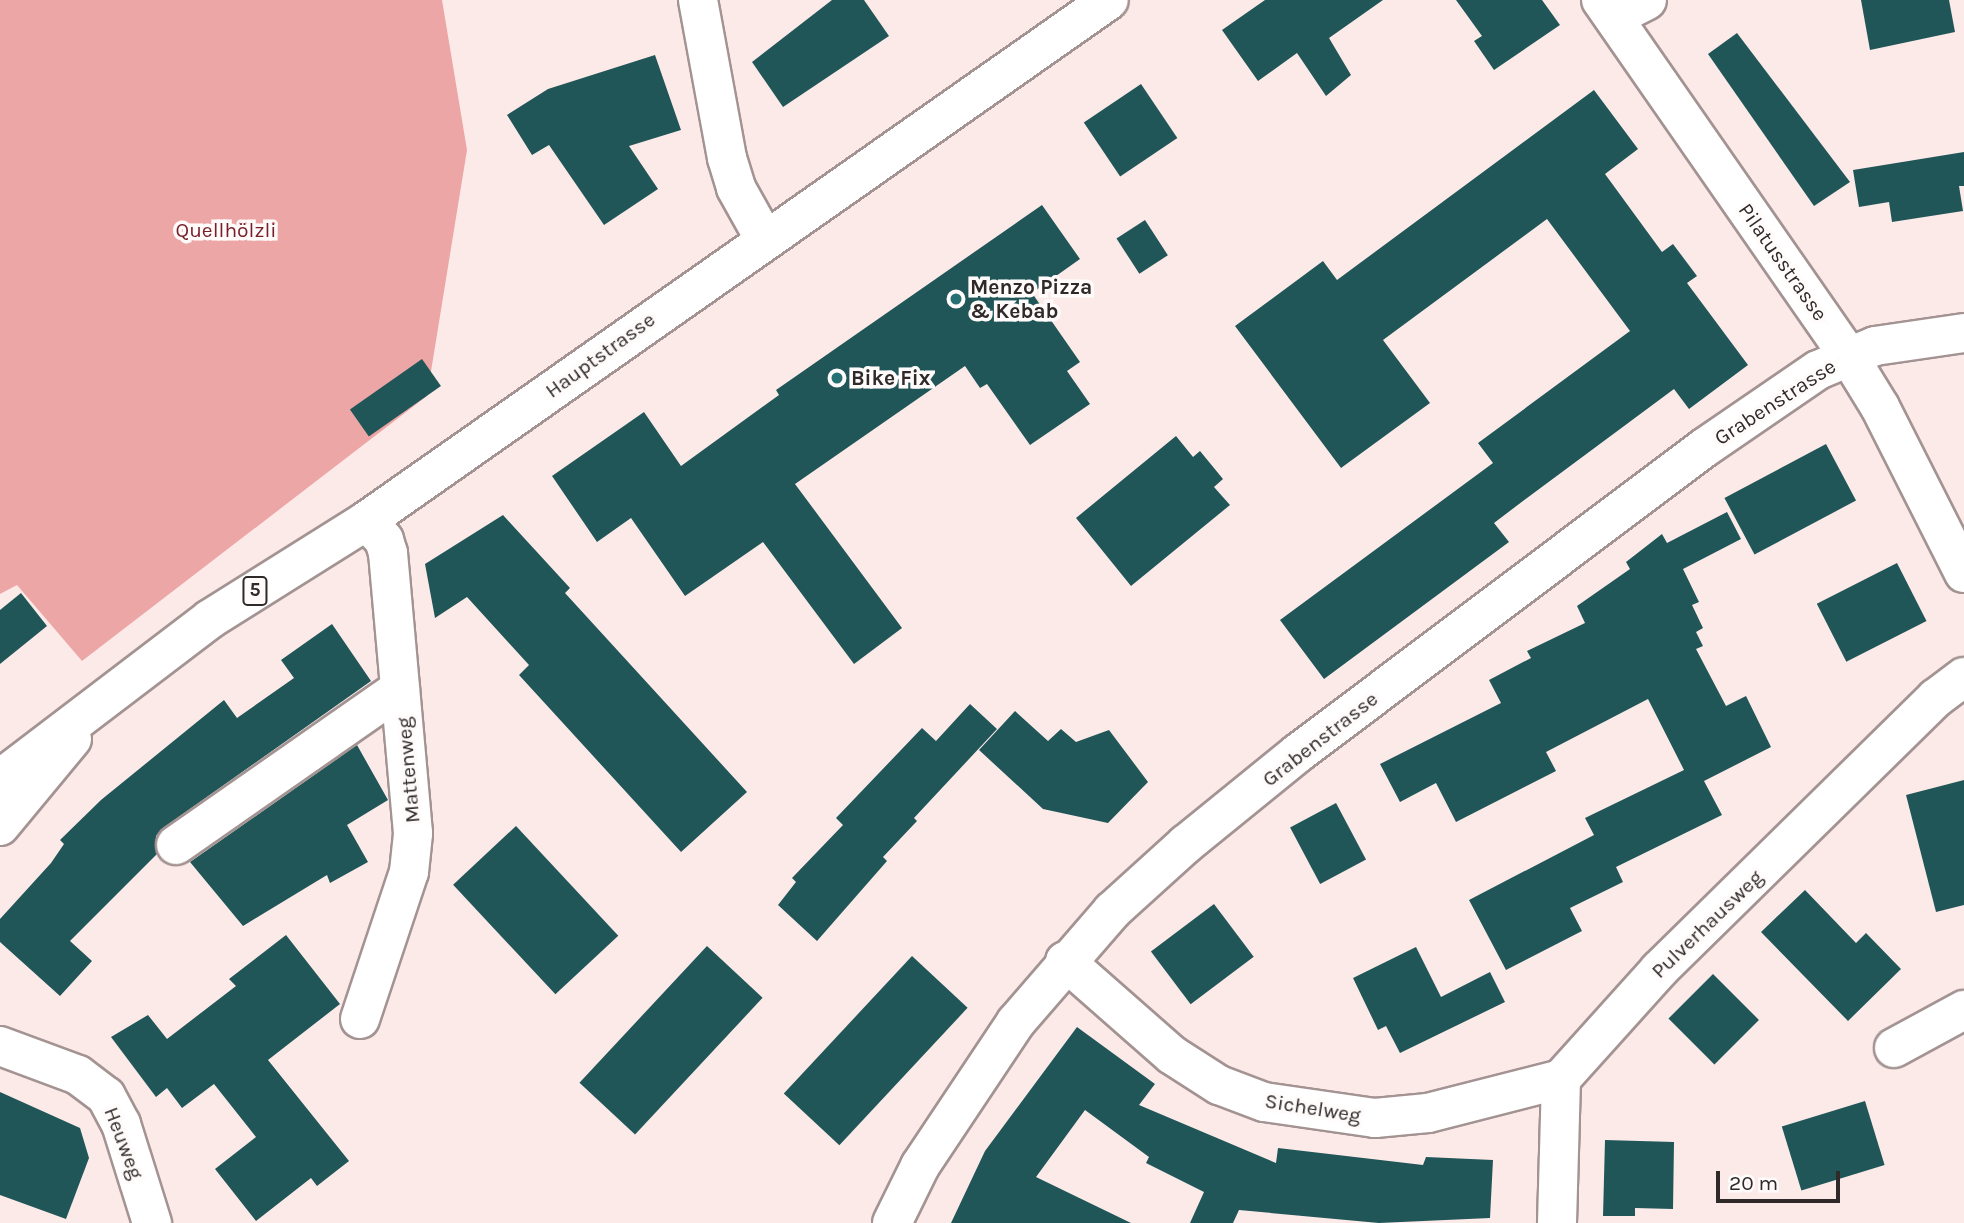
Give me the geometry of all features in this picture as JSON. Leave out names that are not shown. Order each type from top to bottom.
[{"type":"street","points":[[698,0],[727,158],[736,188],[764,238]]},
{"type":"street","name":"Hauptstrasse","points":[[0,779],[93,712],[210,619],[366,521],[764,238],[1109,0]]},
{"type":"street","points":[[1608,9],[1647,0]]},
{"type":"street","name":"Pilatusstrasse","points":[[1608,9],[1848,355],[1880,407],[1964,573]]},
{"type":"street","name":"Grabenstrasse","points":[[892,1223],[959,1103],[1065,961],[1168,861],[1298,753],[1704,447],[1848,355],[1914,337],[1964,333]]},
{"type":"street","name":"Mattenweg","points":[[360,1019],[409,872],[413,833],[388,553],[384,540],[366,521]]},
{"type":"street","name":"Pulverhausweg","points":[[1561,1079],[1659,970],[1936,698],[1964,677]]},
{"type":"street","points":[[176,845],[400,688]]},
{"type":"street","name":"Hauptstrasse","points":[[0,826],[93,712]]},
{"type":"street","name":"Sichelweg","points":[[1065,961],[1172,1055],[1219,1084],[1264,1102],[1374,1118],[1428,1113],[1561,1079]]},
{"type":"street","points":[[1894,1048],[1964,1010]]},
{"type":"street","name":"Heuweg","points":[[0,1046],[78,1075],[106,1096],[121,1124],[152,1223]]},
{"type":"street","points":[[1557,1223],[1561,1079]]},
{"type":"green space","name":"Quellhölzli","points":[[0,0],[442,0],[467,150],[427,396],[82,661],[17,585],[0,594]]},
{"type":"building","points":[[832,0],[864,0],[889,36],[783,107],[752,62]]},
{"type":"building","points":[[1265,0],[1383,0],[1329,38],[1351,75],[1326,96],[1297,53],[1258,81],[1222,30]]},
{"type":"building","points":[[1456,0],[1542,0],[1560,25],[1494,70],[1474,41],[1482,36]]},
{"type":"building","points":[[1861,0],[1949,0],[1955,32],[1870,50]]},
{"type":"building","points":[[1737,33],[1850,182],[1814,206],[1708,54]]},
{"type":"building","points":[[655,55],[681,130],[629,146],[658,189],[604,225],[549,145],[532,155],[507,115],[548,89]]},
{"type":"building","points":[[1141,84],[1177,138],[1120,176],[1084,123]]},
{"type":"building","points":[[1594,90],[1638,149],[1605,174],[1662,252],[1673,244],[1697,276],[1687,283],[1748,365],[1689,409],[1674,389],[1494,523],[1509,542],[1324,679],[1280,620],[1493,463],[1478,443],[1630,331],[1547,219],[1383,340],[1430,403],[1341,468],[1235,326],[1323,261],[1337,280]]},
{"type":"building","points":[[1964,152],[1964,186],[1959,186],[1963,211],[1892,222],[1889,202],[1859,207],[1853,170]]},
{"type":"building","points":[[1042,205],[1080,259],[1032,293],[1080,362],[1067,371],[1090,404],[1030,445],[987,384],[980,388],[965,366],[795,484],[902,628],[854,664],[763,542],[685,596],[631,518],[597,542],[552,476],[644,412],[681,466],[779,395],[776,390]]},
{"type":"building","points":[[1145,220],[1168,255],[1139,274],[1116,239]]},
{"type":"building","points":[[422,359],[441,386],[369,437],[350,409]]},
{"type":"building","points":[[1176,436],[1193,457],[1200,451],[1223,479],[1214,487],[1230,505],[1131,586],[1076,518]]},
{"type":"building","points":[[1826,444],[1856,501],[1755,554],[1724,498]]},
{"type":"building","points":[[1727,512],[1741,539],[1683,569],[1699,602],[1692,605],[1703,628],[1696,632],[1703,646],[1696,649],[1726,706],[1746,696],[1771,747],[1704,781],[1722,815],[1616,867],[1623,882],[1570,908],[1582,931],[1506,970],[1469,900],[1594,835],[1585,818],[1684,770],[1648,699],[1546,752],[1556,771],[1456,822],[1436,783],[1400,802],[1380,764],[1501,703],[1489,680],[1531,658],[1527,651],[1585,623],[1577,606],[1630,569],[1626,562],[1662,534],[1667,543]]},
{"type":"building","points":[[503,515],[570,588],[565,593],[747,792],[681,852],[519,675],[529,665],[467,597],[435,618],[425,564]]},
{"type":"building","points":[[1897,563],[1927,621],[1846,662],[1817,604]]},
{"type":"building","points":[[21,593],[47,626],[0,664],[0,610]]},
{"type":"building","points":[[332,624],[371,681],[163,828],[156,836],[157,854],[70,941],[92,961],[60,996],[0,942],[0,919],[51,863],[64,844],[60,840],[101,800],[224,700],[237,718],[294,678],[281,660]]},
{"type":"building","points":[[970,704],[997,729],[914,818],[917,821],[883,857],[887,861],[817,941],[778,905],[796,882],[792,878],[843,825],[836,818],[922,728],[936,741]]},
{"type":"building","points":[[1015,711],[1048,741],[1061,729],[1076,742],[1109,730],[1148,782],[1108,823],[1043,809],[979,750]]},
{"type":"building","points":[[357,745],[388,800],[347,825],[368,862],[330,883],[327,875],[243,926],[190,862]]},
{"type":"building","points":[[1964,780],[1964,905],[1936,912],[1906,795]]},
{"type":"building","points":[[1336,803],[1366,860],[1320,884],[1290,827]]},
{"type":"building","points":[[516,826],[618,936],[555,994],[453,885]]},
{"type":"building","points":[[1805,890],[1856,943],[1866,933],[1901,969],[1848,1021],[1761,932]]},
{"type":"building","points":[[1214,904],[1254,957],[1191,1004],[1151,952]]},
{"type":"building","points":[[286,935],[340,1004],[268,1060],[349,1161],[317,1186],[311,1178],[256,1221],[215,1169],[256,1137],[214,1084],[182,1108],[167,1088],[156,1097],[111,1037],[148,1015],[167,1039],[236,986],[229,979]]},
{"type":"building","points":[[707,946],[763,998],[635,1135],[579,1083]]},
{"type":"building","points":[[1416,947],[1441,997],[1490,972],[1505,1002],[1400,1053],[1386,1026],[1378,1030],[1353,978]]},
{"type":"building","points":[[912,956],[968,1008],[839,1145],[784,1093]]},
{"type":"building","points":[[1713,974],[1759,1020],[1714,1065],[1668,1019]]},
{"type":"building","points":[[1077,1027],[1155,1084],[1139,1105],[1276,1163],[1278,1148],[1423,1165],[1426,1157],[1493,1160],[1490,1218],[1379,1223],[1239,1210],[1233,1223],[1190,1223],[1204,1192],[1146,1163],[1149,1157],[1085,1110],[1036,1177],[1131,1223],[951,1223],[985,1151]]},
{"type":"building","points":[[0,1092],[80,1128],[89,1158],[66,1219],[0,1195]]},
{"type":"building","points":[[1865,1101],[1885,1165],[1801,1191],[1782,1126]]},
{"type":"building","points":[[1605,1140],[1674,1142],[1673,1209],[1635,1208],[1635,1216],[1603,1216]]},
{"type":"place","name":"Menzo Pizza & Kebab","points":[[956,299]]},
{"type":"place","name":"Bike Fix","points":[[837,378]]}]
